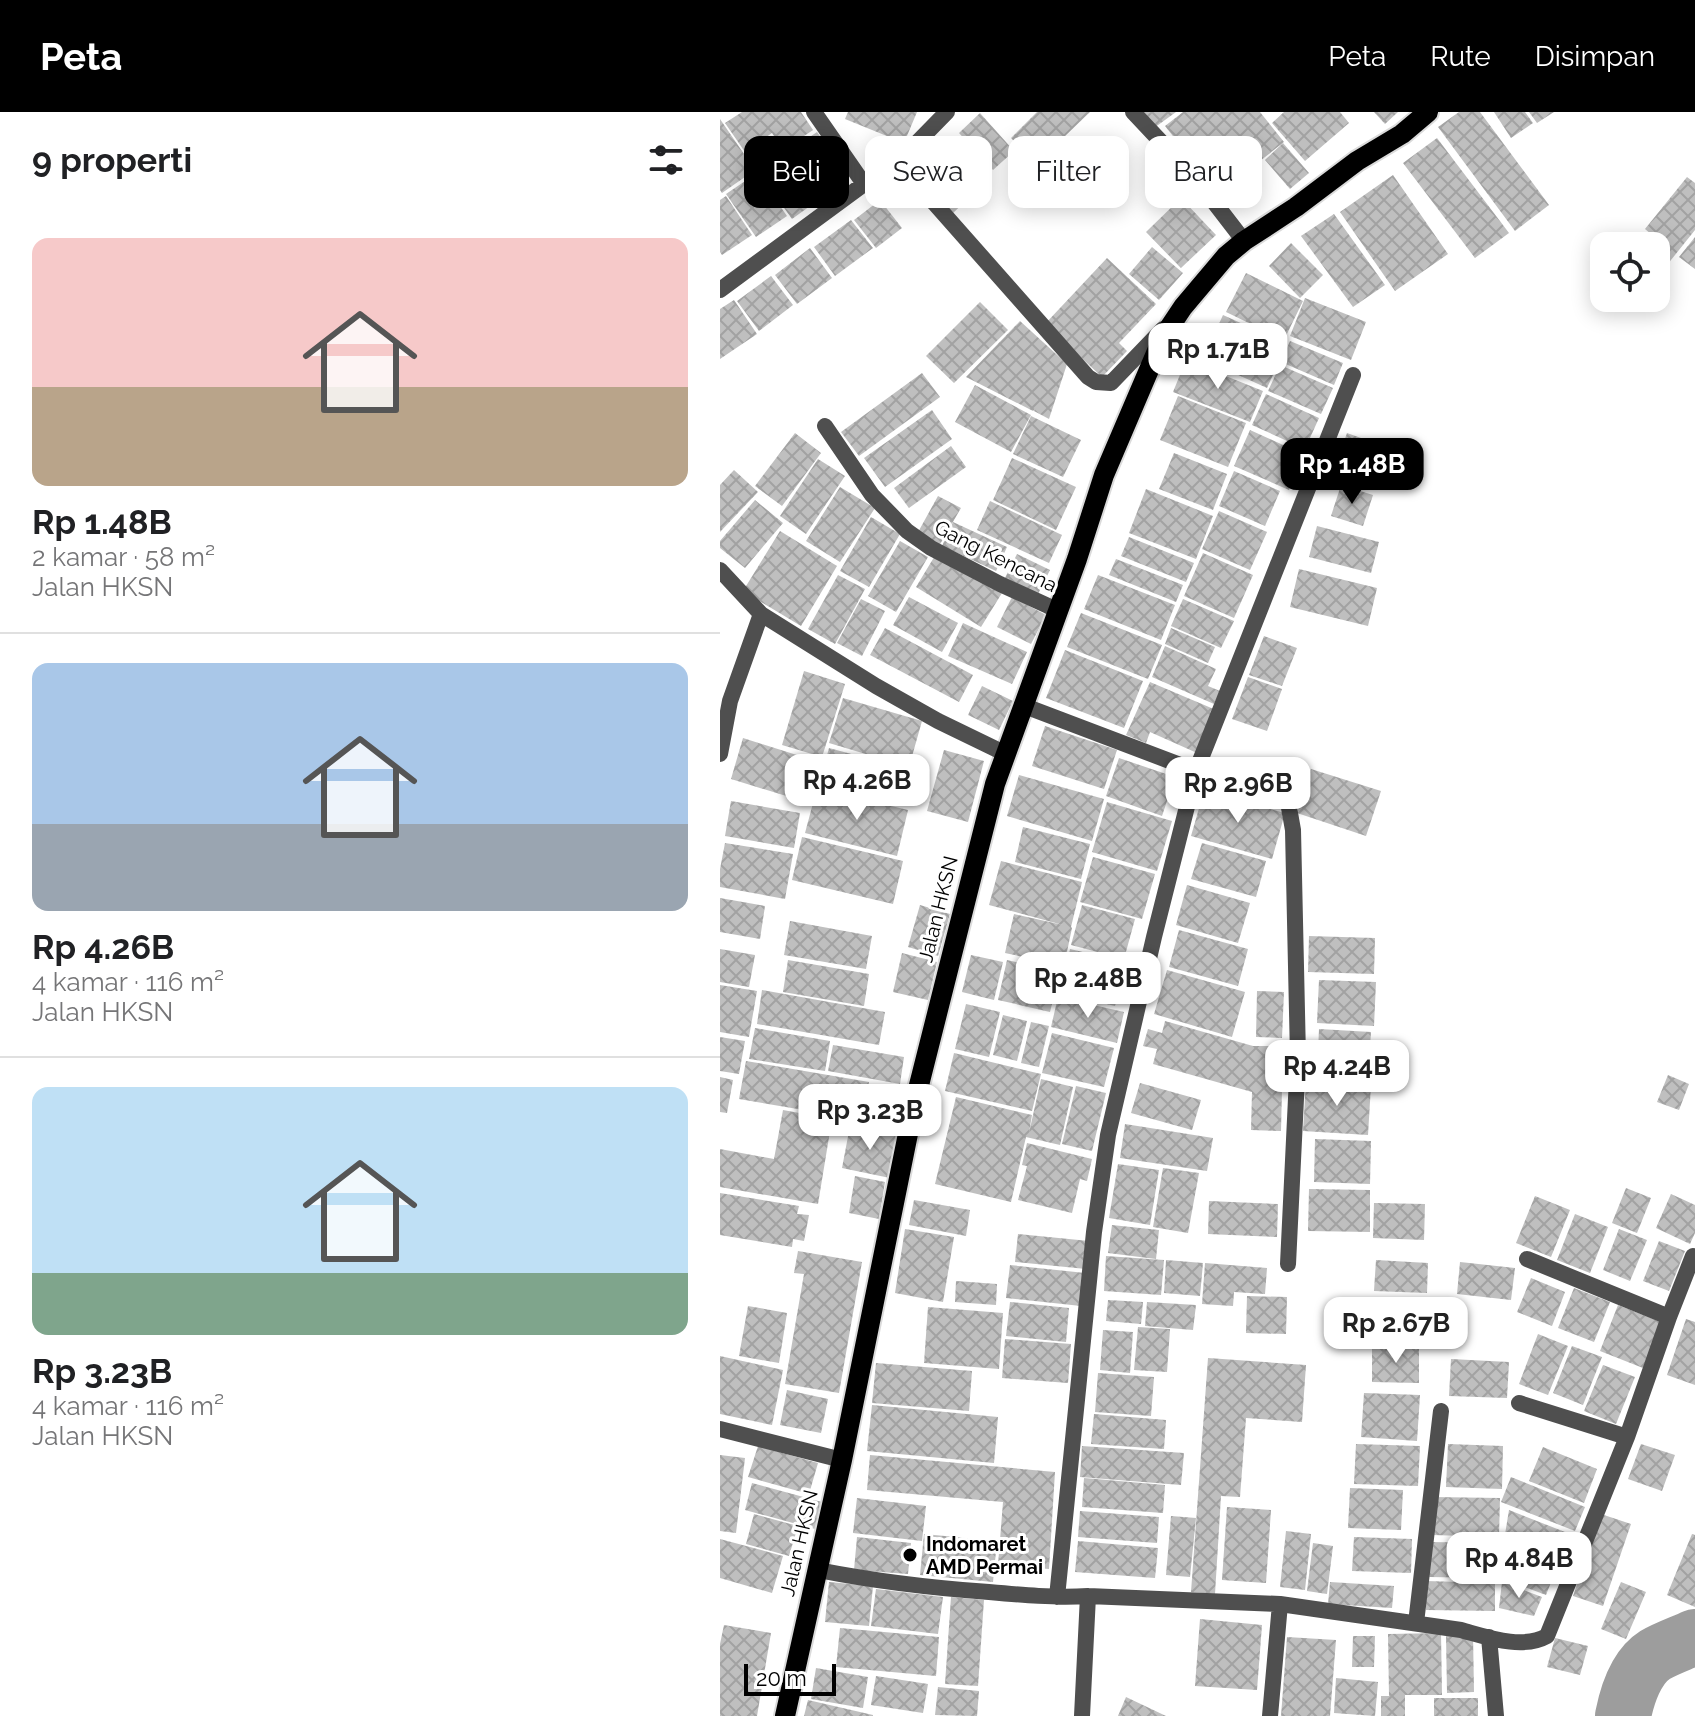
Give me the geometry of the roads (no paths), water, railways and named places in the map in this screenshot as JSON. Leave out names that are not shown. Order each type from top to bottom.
[{"type":"main road","name":"Jalan HKSN","points":[[785,1716],[842,1460],[913,1109],[991,799],[1004,753],[1104,475],[1163,337],[1183,307],[1226,256],[1357,161],[1402,134],[1428,112]]},
{"type":"street","points":[[720,290],[864,184],[814,112]]},
{"type":"street","points":[[923,136],[947,112]]},
{"type":"street","points":[[1133,112],[1197,180],[1244,241]]},
{"type":"street","points":[[939,208],[1088,377],[1096,382],[1111,383],[1183,307]]},
{"type":"street","points":[[1057,1597],[1094,1232],[1108,1135],[1196,771],[1353,375]]},
{"type":"street","name":"Gang Kencana","points":[[825,426],[872,495],[907,531],[931,548],[1057,610]]},
{"type":"street","points":[[720,570],[761,614],[876,686],[1004,753]]},
{"type":"street","points":[[720,754],[730,701],[761,614]]},
{"type":"street","points":[[1022,705],[1288,802],[1293,830],[1298,1057],[1288,1264]]},
{"type":"street","points":[[818,1570],[936,1588],[1057,1597],[1280,1604],[1461,1630],[1527,1643],[1538,1641],[1547,1636],[1627,1437],[1693,1256]]},
{"type":"street","points":[[1527,1259],[1669,1317]]},
{"type":"street","points":[[1519,1403],[1627,1437]]},
{"type":"street","points":[[1416,1623],[1441,1411]]},
{"type":"street","points":[[720,1429],[842,1460]]},
{"type":"street","points":[[1082,1716],[1088,1596]]},
{"type":"street","points":[[1270,1716],[1280,1604]]},
{"type":"street","points":[[1489,1637],[1496,1716]]},
{"type":"waterway","points":[[1623,1716],[1633,1682],[1648,1660],[1695,1637]]},
{"type":"place","name":"Indomaret AMD Permai","points":[[910,1555]]}]
